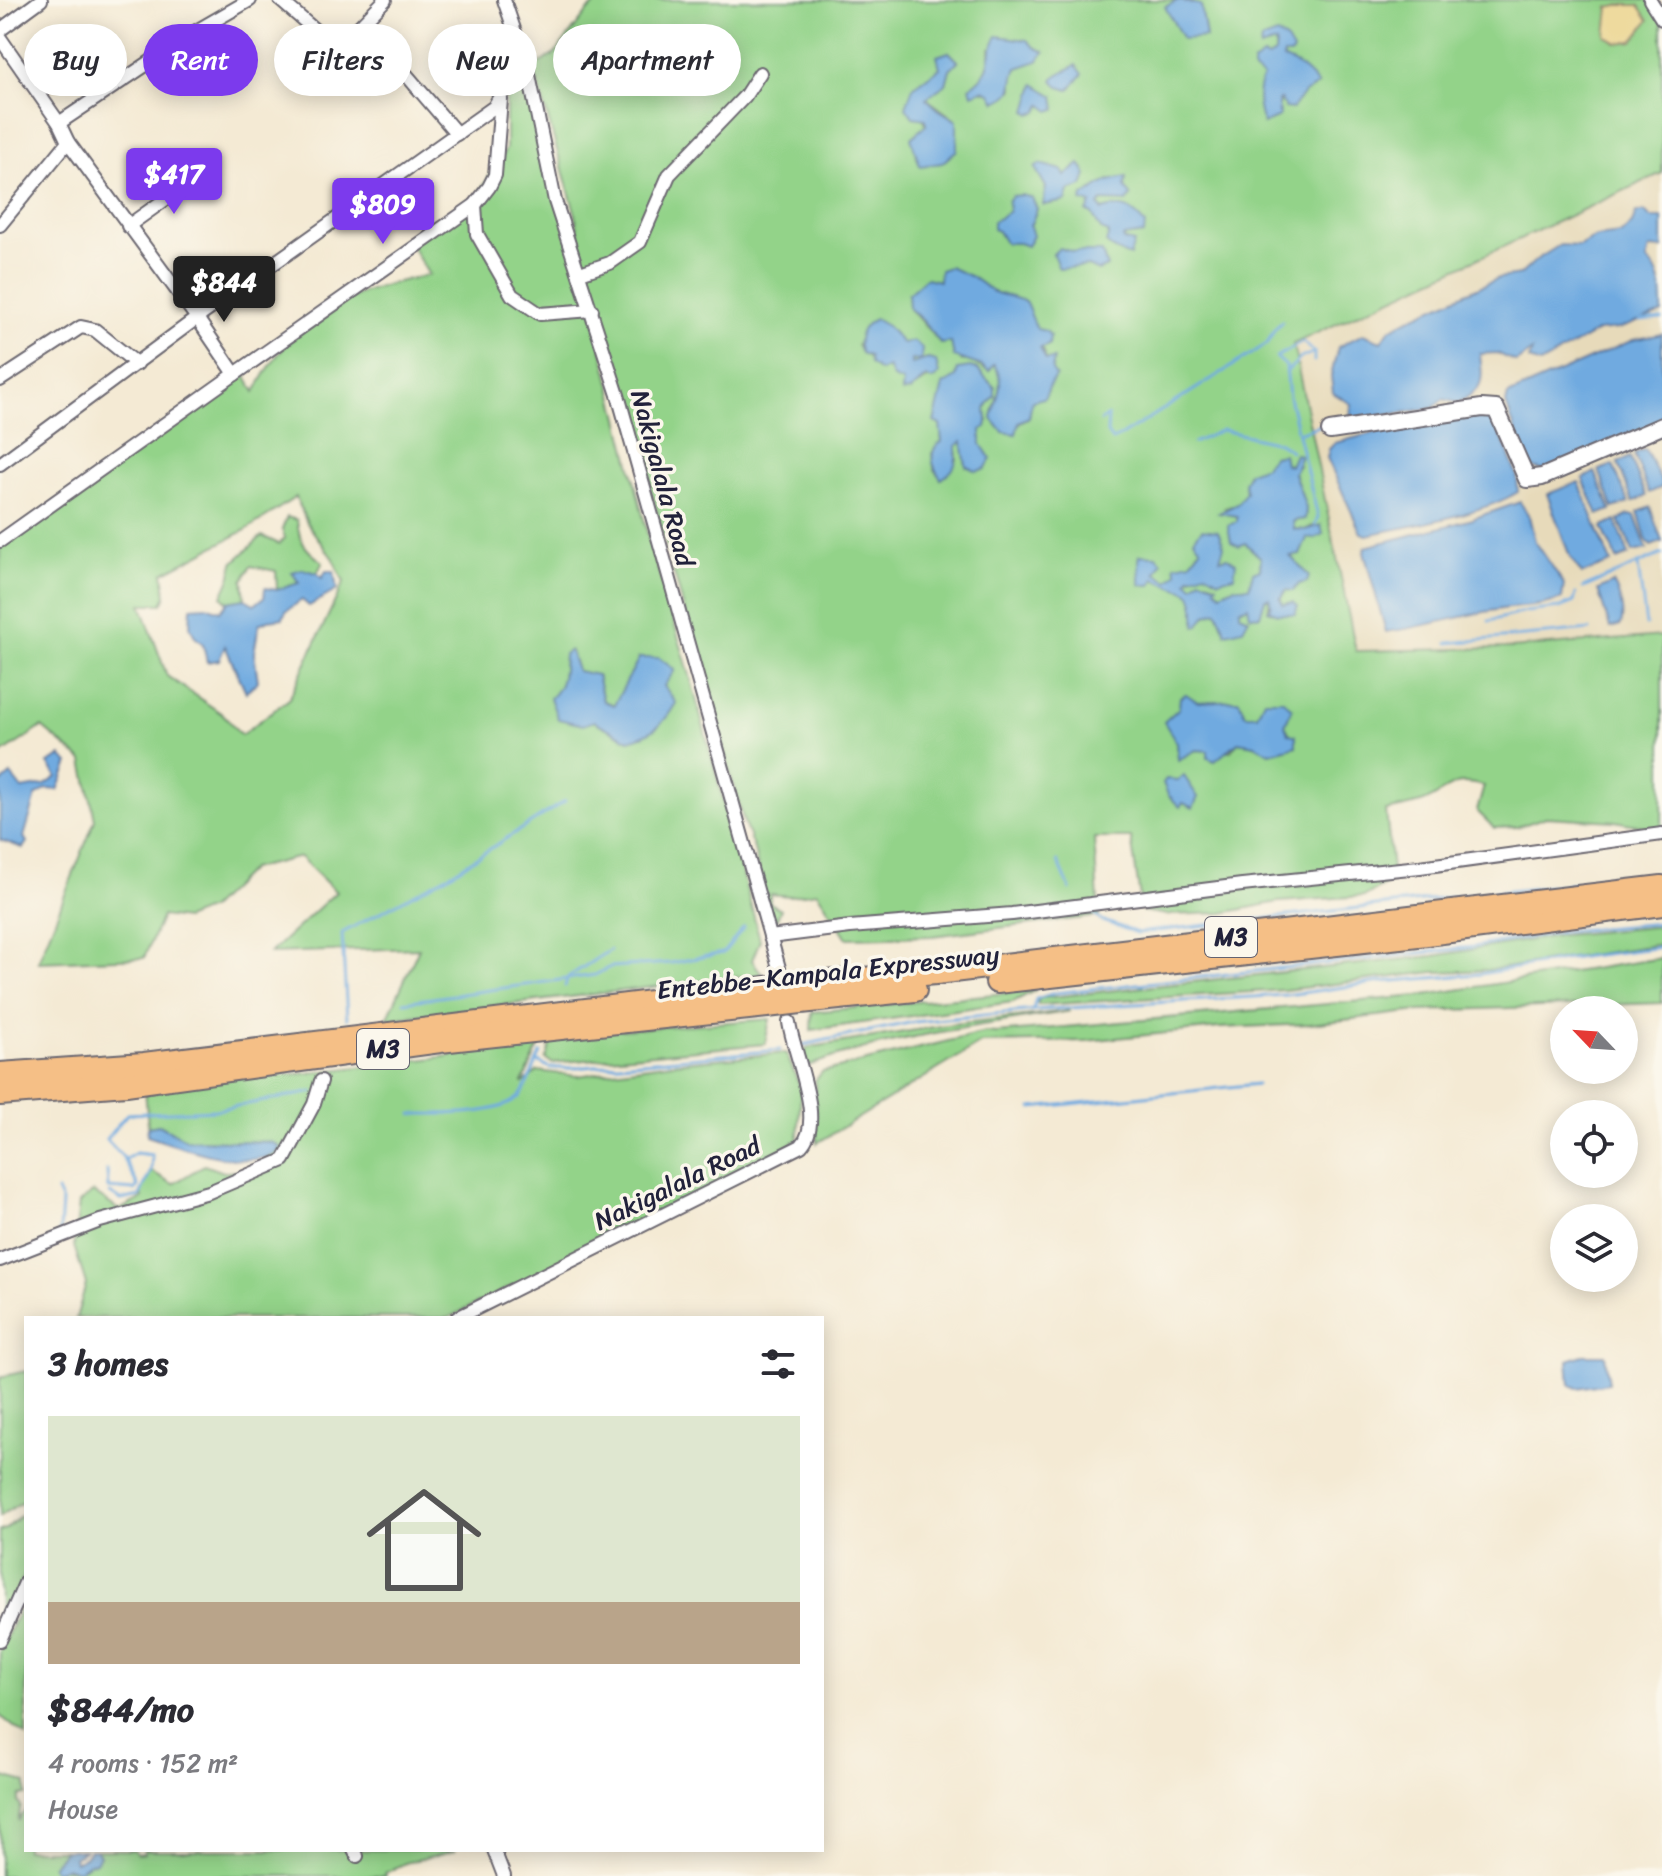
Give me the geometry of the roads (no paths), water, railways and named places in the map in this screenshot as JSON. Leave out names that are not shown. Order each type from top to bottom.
[{"type":"highway","name":"M3","points":[[801,993],[1662,887]]},
{"type":"highway","name":"Entebbe–Kampala Expressway","points":[[0,1094],[126,1084],[766,997],[1427,934],[1662,904]]},
{"type":"highway","name":"Entebbe–Kampala Expressway","points":[[0,1074],[144,1064],[574,1009],[766,997]]},
{"type":"street","points":[[0,30],[41,0]]},
{"type":"street","points":[[59,123],[198,30],[250,0]]},
{"type":"street","points":[[280,0],[309,24]]},
{"type":"street","points":[[363,24],[385,0]]},
{"type":"street","name":"Nakigalala Road","points":[[504,0],[511,24]]},
{"type":"street","points":[[1650,0],[1662,19]]},
{"type":"street","points":[[2,43],[59,123],[68,142],[235,374]]},
{"type":"street","points":[[580,273],[610,263],[640,242],[669,175],[745,96],[760,73]]},
{"type":"street","points":[[412,81],[457,134]]},
{"type":"street","points":[[0,541],[475,205],[495,175],[502,96]]},
{"type":"street","name":"Nakigalala Road","points":[[533,96],[555,201],[592,310],[779,968]]},
{"type":"street","points":[[0,464],[501,99]]},
{"type":"street","points":[[0,225],[68,142]]},
{"type":"street","points":[[128,226],[198,176]]},
{"type":"street","points":[[475,205],[477,234],[512,295],[540,314],[592,310]]},
{"type":"street","points":[[0,380],[81,327],[95,330],[137,364]]},
{"type":"street","points":[[1330,431],[1482,408],[1496,409],[1527,479],[1542,477],[1662,426]]},
{"type":"street","points":[[770,937],[1012,914],[1242,885],[1420,867],[1662,834]]},
{"type":"street","name":"Nakigalala Road","points":[[461,1316],[801,1146],[807,1140],[809,1130],[807,1087],[789,1022]]},
{"type":"street","points":[[0,1260],[100,1221],[209,1192],[284,1160],[314,1104],[321,1081]]},
{"type":"street","points":[[0,1640],[24,1586]]},
{"type":"street","points":[[495,1852],[504,1876]]},
{"type":"water","points":[[1178,0],[1201,5],[1206,37],[1183,39],[1165,7]]},
{"type":"water","points":[[1277,34],[1287,41],[1293,51],[1291,55],[1284,55],[1283,59],[1303,69],[1318,85],[1304,93],[1292,109],[1285,108],[1281,99],[1278,100],[1279,117],[1263,124],[1258,100],[1263,77],[1253,70],[1253,63],[1263,56],[1268,58],[1275,54],[1276,43],[1260,48],[1261,40]]},
{"type":"water","points":[[997,36],[1027,40],[1045,52],[1038,61],[1017,68],[1011,92],[996,102],[991,93],[983,90],[972,94],[970,87],[987,69]]},
{"type":"water","points":[[949,52],[958,61],[950,69],[946,84],[926,98],[957,121],[957,150],[942,163],[920,166],[911,138],[926,125],[926,119],[913,117],[906,107],[913,87],[940,68],[937,56]]},
{"type":"water","points":[[1076,65],[1083,74],[1069,90],[1059,87],[1053,80]]},
{"type":"water","points":[[1035,84],[1054,96],[1056,109],[1050,111],[1042,105],[1038,112],[1031,114],[1027,111]]},
{"type":"water","points":[[1040,164],[1062,170],[1065,176],[1080,164],[1087,175],[1083,186],[1069,191],[1066,201],[1043,205],[1046,187],[1035,168]]},
{"type":"water","points":[[1126,177],[1125,187],[1131,196],[1127,202],[1102,201],[1099,205],[1102,210],[1126,208],[1145,224],[1144,234],[1123,237],[1123,240],[1134,243],[1130,256],[1106,243],[1109,233],[1101,230],[1092,214],[1087,212],[1091,204],[1082,201],[1083,196],[1108,181]]},
{"type":"water","points":[[1012,196],[1032,198],[1037,209],[1030,226],[1033,236],[1027,246],[1005,243],[998,231],[993,229],[993,222],[1009,211],[1008,201]]},
{"type":"water","points":[[1644,211],[1651,218],[1662,218],[1662,249],[1650,248],[1647,261],[1658,276],[1662,313],[1618,329],[1598,331],[1540,364],[1529,360],[1532,351],[1516,362],[1497,353],[1480,354],[1482,372],[1478,388],[1458,403],[1443,399],[1433,408],[1350,420],[1351,404],[1333,393],[1331,376],[1338,347],[1363,334],[1381,341],[1390,329],[1417,315],[1499,278],[1520,275],[1560,245],[1579,246],[1596,237],[1621,234],[1632,224],[1636,213]]},
{"type":"water","points":[[1059,248],[1074,252],[1102,252],[1107,267],[1098,271],[1088,266],[1059,269],[1053,254]]},
{"type":"water","points":[[949,267],[972,277],[993,292],[1025,301],[1037,329],[1046,331],[1050,336],[1049,345],[1040,348],[1046,360],[1054,359],[1052,370],[1056,376],[1044,398],[1032,401],[1029,417],[1019,422],[1016,434],[1003,432],[992,419],[1000,385],[994,365],[989,372],[982,366],[954,357],[951,342],[941,344],[909,308],[908,294],[926,278],[939,281],[940,270]]},
{"type":"water","points":[[875,319],[887,326],[903,344],[913,341],[922,348],[921,360],[912,360],[912,364],[928,359],[936,361],[939,375],[932,380],[926,377],[910,391],[902,392],[903,382],[893,378],[888,367],[880,371],[870,364],[869,356],[861,353],[859,338],[866,325]]},
{"type":"water","points":[[1662,334],[1662,423],[1545,471],[1533,468],[1526,459],[1506,404],[1508,395],[1633,340]]},
{"type":"water","points":[[958,369],[977,369],[995,388],[995,396],[986,409],[986,427],[981,430],[981,444],[991,459],[985,469],[976,471],[966,466],[962,442],[956,446],[953,469],[941,479],[933,454],[942,442],[940,425],[934,422],[943,385],[956,377]]},
{"type":"water","points":[[1485,414],[1494,419],[1517,475],[1518,492],[1486,507],[1445,518],[1367,535],[1361,533],[1327,458],[1329,449],[1335,443],[1408,424]]},
{"type":"water","points":[[1645,449],[1662,483],[1662,487],[1649,493],[1634,454]]},
{"type":"water","points":[[1283,454],[1285,464],[1290,466],[1295,454],[1301,455],[1294,473],[1306,508],[1305,519],[1293,521],[1294,529],[1305,530],[1321,525],[1323,534],[1314,539],[1307,538],[1300,555],[1290,556],[1309,576],[1307,582],[1299,584],[1293,591],[1286,590],[1280,598],[1283,604],[1293,602],[1298,606],[1295,614],[1278,614],[1268,610],[1271,605],[1269,598],[1265,599],[1260,616],[1250,615],[1248,606],[1240,609],[1240,614],[1249,618],[1243,629],[1226,633],[1217,611],[1206,615],[1195,626],[1194,602],[1187,592],[1155,579],[1151,585],[1140,585],[1140,555],[1157,556],[1162,562],[1156,573],[1168,581],[1177,573],[1175,565],[1191,562],[1201,549],[1194,539],[1202,529],[1218,531],[1224,546],[1220,559],[1227,557],[1236,563],[1234,576],[1219,580],[1205,572],[1190,577],[1188,581],[1193,586],[1201,579],[1217,585],[1215,588],[1221,593],[1234,587],[1249,587],[1253,572],[1260,569],[1261,558],[1245,543],[1239,546],[1231,542],[1228,526],[1237,521],[1237,516],[1219,513],[1237,504],[1246,492],[1244,483],[1249,472],[1265,466],[1273,456]]},
{"type":"water","points":[[1630,457],[1646,496],[1633,502],[1618,463]]},
{"type":"water","points":[[1613,465],[1629,503],[1613,508],[1599,470]]},
{"type":"water","points":[[1595,472],[1611,510],[1598,515],[1583,479]]},
{"type":"water","points":[[1579,482],[1611,563],[1582,574],[1570,557],[1547,494]]},
{"type":"water","points":[[1520,502],[1529,516],[1535,541],[1564,584],[1562,599],[1386,632],[1365,547],[1469,520]]},
{"type":"water","points":[[1650,507],[1662,542],[1651,546],[1638,512]]},
{"type":"water","points":[[1629,515],[1635,516],[1647,549],[1633,552],[1619,520]]},
{"type":"water","points":[[1616,521],[1629,555],[1617,560],[1602,527]]},
{"type":"water","points":[[302,569],[317,573],[322,578],[326,571],[334,571],[337,590],[309,606],[302,600],[286,611],[283,618],[259,624],[254,653],[258,681],[246,692],[225,646],[219,660],[207,662],[203,644],[190,626],[191,607],[206,606],[220,611],[228,602],[245,599],[254,604],[264,598],[265,588],[277,590],[299,583],[292,572]]},
{"type":"water","points":[[1613,583],[1621,604],[1622,620],[1621,625],[1610,628],[1598,590]]},
{"type":"water","points":[[570,650],[577,671],[597,675],[603,701],[614,705],[639,658],[659,658],[675,670],[664,686],[676,703],[657,727],[629,740],[594,721],[583,725],[558,719],[550,698],[560,684],[564,654]]},
{"type":"water","points":[[1186,694],[1198,702],[1239,700],[1245,715],[1257,715],[1264,700],[1283,700],[1292,708],[1285,725],[1288,733],[1296,736],[1296,746],[1270,753],[1255,745],[1238,742],[1215,761],[1208,758],[1208,751],[1196,750],[1178,760],[1177,743],[1164,722],[1179,708],[1180,697]]},
{"type":"water","points":[[61,756],[69,763],[58,790],[47,789],[36,796],[24,837],[27,842],[23,848],[0,840],[0,784],[11,775],[22,789],[45,785],[57,777],[48,763]]},
{"type":"water","points":[[1184,776],[1198,797],[1193,808],[1183,803],[1180,807],[1168,795],[1163,783],[1166,779],[1178,780]]},
{"type":"water","points":[[159,1125],[187,1140],[271,1142],[280,1146],[278,1152],[264,1158],[213,1156],[147,1136],[148,1127]]},
{"type":"water","points":[[1583,1355],[1605,1355],[1609,1383],[1577,1388],[1570,1385],[1568,1360]]},
{"type":"water","points":[[63,1852],[82,1852],[74,1858],[75,1862],[89,1852],[100,1855],[96,1862],[78,1871],[66,1867],[55,1871],[52,1866]]},
{"type":"waterway","points":[[1640,321],[1662,319]]},
{"type":"waterway","points":[[1101,421],[1108,416],[1107,433],[1112,440],[1121,436],[1267,344],[1282,321]]},
{"type":"waterway","points":[[1314,352],[1303,342],[1276,357],[1286,366],[1289,397],[1318,517],[1315,525]]},
{"type":"waterway","points":[[1286,372],[1301,358],[1314,352],[1314,361]]},
{"type":"waterway","points":[[1298,433],[1321,425]]},
{"type":"waterway","points":[[1193,443],[1222,430],[1279,443],[1291,451]]},
{"type":"waterway","points":[[1583,588],[1662,554]]},
{"type":"waterway","points":[[1638,565],[1646,625]]},
{"type":"waterway","points":[[1489,621],[1559,608],[1574,602],[1576,594]]},
{"type":"waterway","points":[[1448,643],[1590,630]]},
{"type":"waterway","points":[[347,1019],[342,933],[449,875],[565,801]]},
{"type":"waterway","points":[[1058,861],[1070,889]]},
{"type":"waterway","points":[[1091,912],[1100,920],[1137,933],[1662,874]]},
{"type":"waterway","points":[[1033,1010],[1036,999],[1055,993],[1473,947],[1567,931],[1662,923]]},
{"type":"waterway","points":[[404,1002],[595,975],[610,967],[671,963],[723,953],[744,927]]},
{"type":"waterway","points":[[802,1045],[914,1022],[1035,1010],[1286,995],[1381,982],[1480,974],[1662,947]]},
{"type":"waterway","points":[[565,986],[568,977],[610,950]]},
{"type":"waterway","points":[[537,1061],[550,1068],[573,1068],[780,1050]]},
{"type":"waterway","points":[[412,1114],[467,1113],[509,1104],[521,1095],[541,1053]]},
{"type":"waterway","points":[[1032,1108],[1257,1084]]},
{"type":"waterway","points":[[107,1170],[108,1188],[134,1190],[138,1186],[123,1157],[106,1139],[127,1114],[215,1110],[313,1092]]},
{"type":"waterway","points":[[110,1193],[121,1200],[140,1196],[151,1171],[152,1155],[136,1153],[124,1160]]},
{"type":"waterway","points":[[57,1191],[62,1202],[60,1232]]}]
